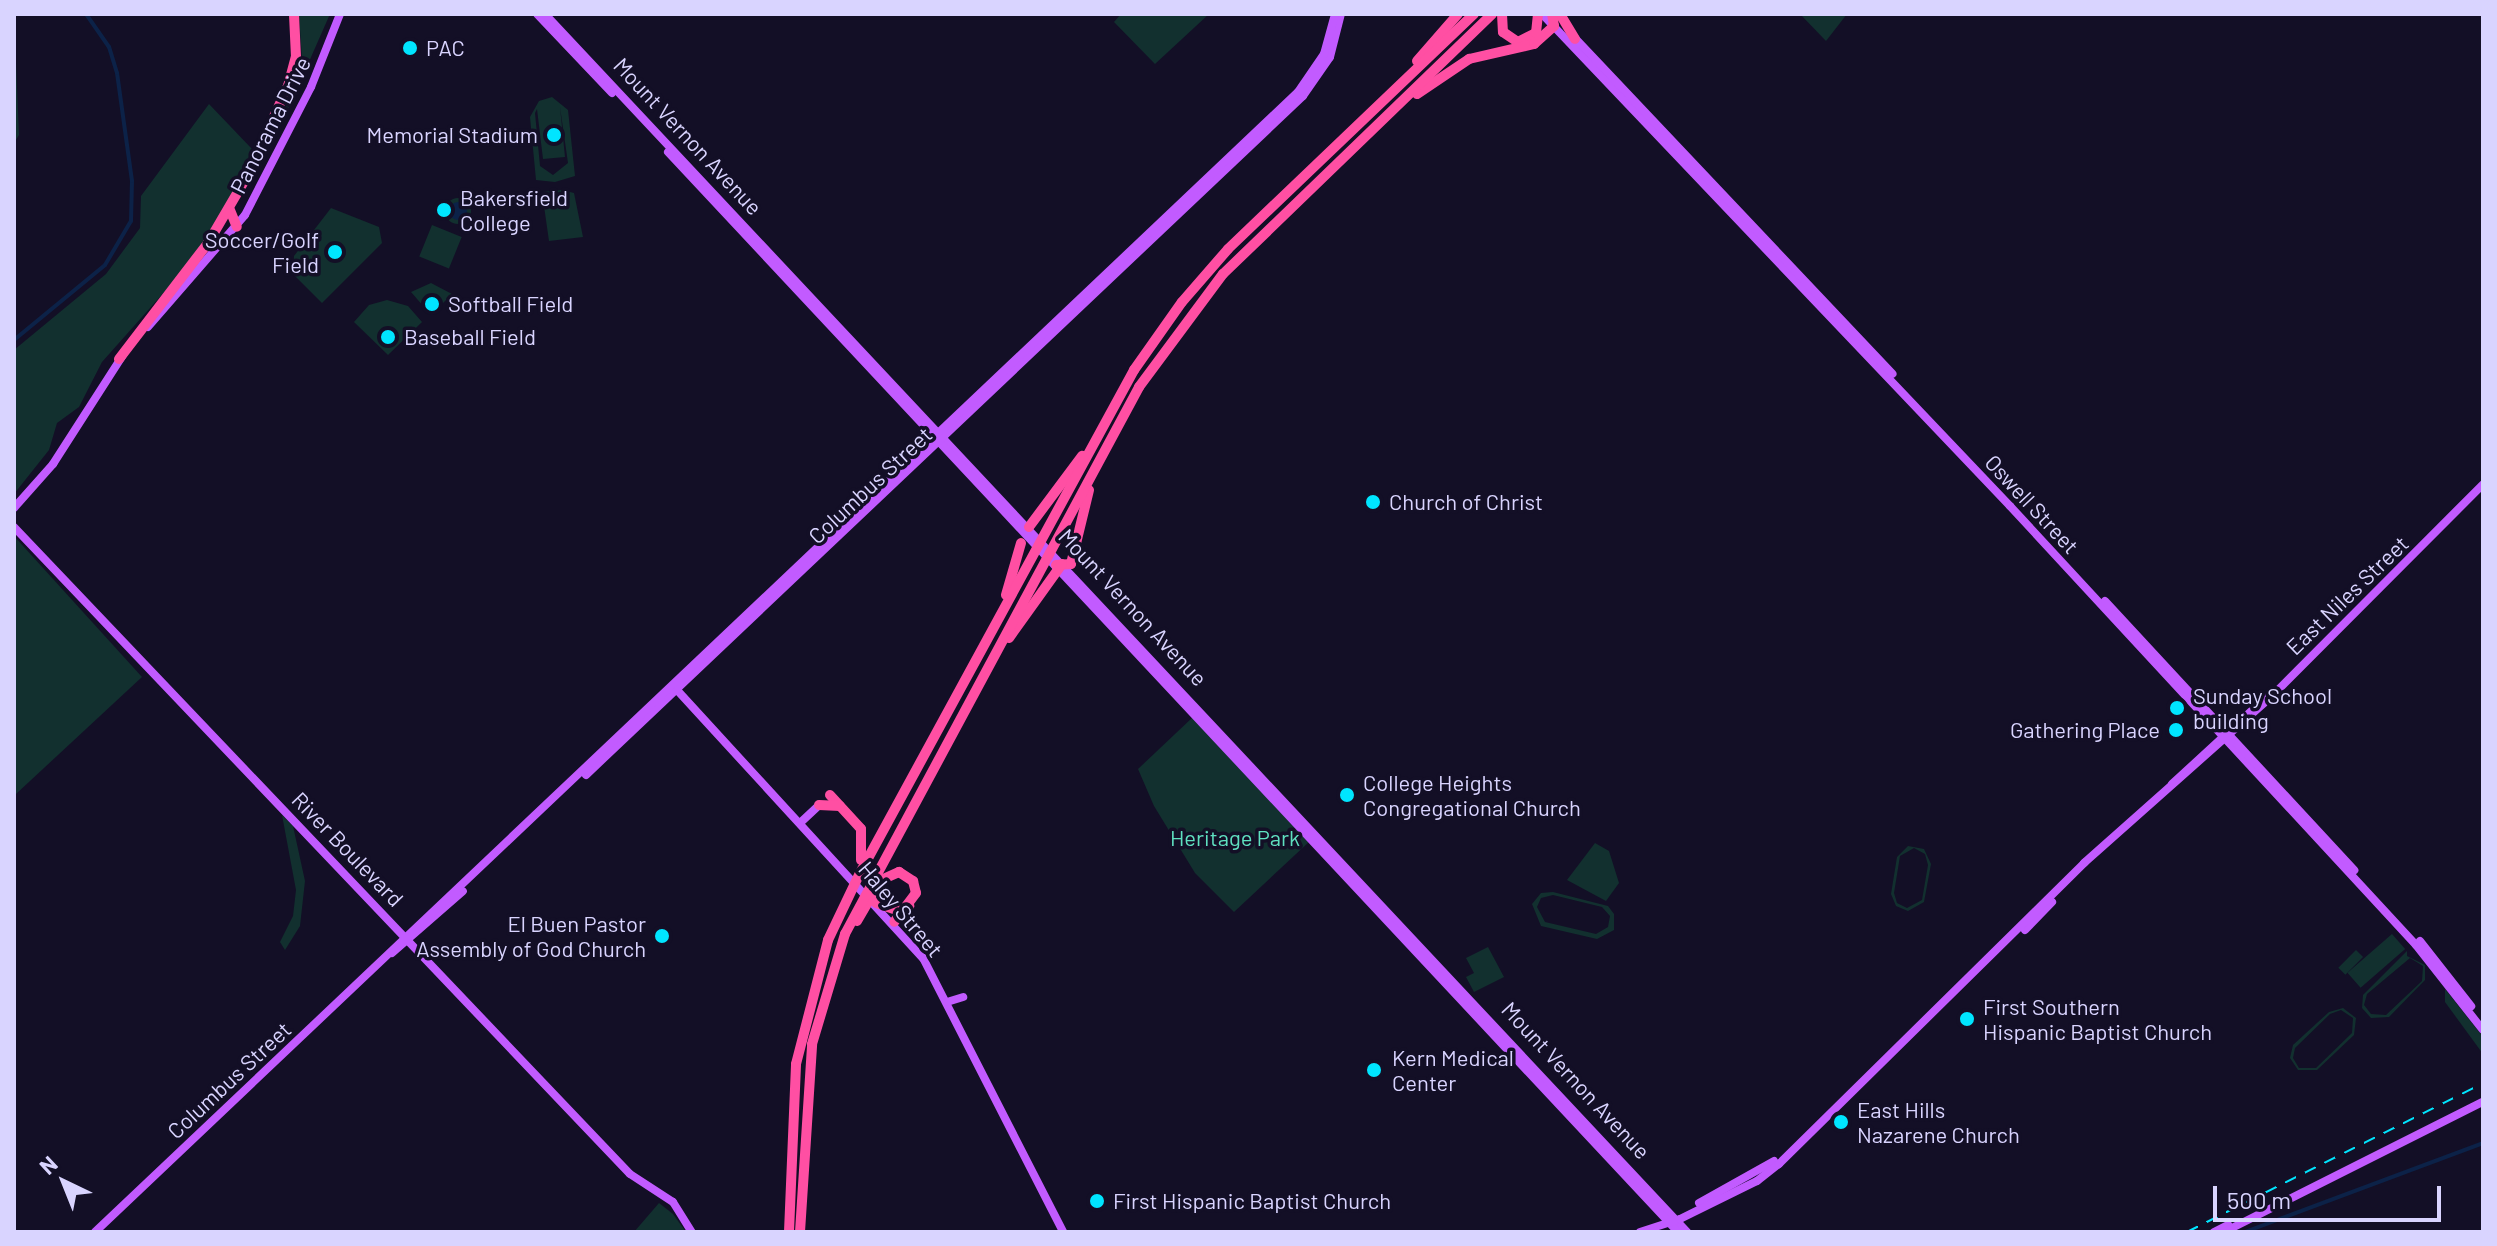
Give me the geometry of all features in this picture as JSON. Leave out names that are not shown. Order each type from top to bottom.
[{"type":"highway","points":[[119,359],[230,208],[285,97],[296,57],[294,14]]},
{"type":"highway","points":[[1387,98],[1458,14]]},
{"type":"highway","points":[[842,908],[1151,344],[1209,269],[1474,14]]},
{"type":"highway","points":[[801,1232],[806,1081],[830,973],[864,892],[1153,364],[1206,293],[1492,14]]},
{"type":"highway","points":[[1502,14],[1505,35],[1522,42],[1538,30],[1540,14]]},
{"type":"highway","points":[[1380,121],[1450,68],[1478,56],[1528,47],[1554,26],[1552,14]]},
{"type":"highway","points":[[1560,14],[1575,39]]},
{"type":"highway","points":[[230,208],[229,219],[237,227]]},
{"type":"highway","points":[[986,643],[1029,536],[1111,416]]},
{"type":"highway","points":[[986,668],[1060,565],[1111,440]]},
{"type":"highway","points":[[786,1232],[800,1039],[814,981],[864,849],[861,829],[830,795]]},
{"type":"highway","points":[[819,805],[841,807]]},
{"type":"highway","points":[[830,973],[885,876],[899,872],[913,881],[916,893],[910,905],[894,922]]},
{"type":"highway","points":[[876,903],[896,910],[910,905]]},
{"type":"main road","name":"Panorama Drive","points":[[14,508],[55,461],[119,359],[237,227],[311,87],[340,14]]},
{"type":"main road","name":"Mount Vernon Avenue","points":[[537,14],[941,438],[968,472],[1003,500],[1029,536]]},
{"type":"main road","name":"Mount Vernon Avenue","points":[[545,14],[1029,536],[1060,565],[1671,1220],[1687,1232]]},
{"type":"main road","name":"Columbus Street","points":[[408,938],[764,604],[883,497],[1298,92],[1324,54],[1335,14]]},
{"type":"main road","name":"Columbus Street","points":[[764,604],[900,472],[941,438],[1303,96],[1330,57],[1341,14]]},
{"type":"main road","name":"Oswell Street","points":[[1540,14],[1865,353],[1919,402],[2416,945],[2483,1030]]},
{"type":"main road","name":"Oswell Street","points":[[1552,14],[2138,645],[2189,691],[2225,735],[2451,974],[2483,1022]]},
{"type":"main road","points":[[883,497],[900,472]]},
{"type":"main road","name":"East Niles Street","points":[[1640,1232],[1671,1220],[1756,1177],[1805,1136],[1985,964],[2051,895],[2273,691],[2483,484]]},
{"type":"main road","name":"East Niles Street","points":[[2445,524],[2483,491]]},
{"type":"main road","name":"River Boulevard","points":[[14,527],[630,1174],[658,1193],[690,1232]]},
{"type":"main road","name":"Columbus Street","points":[[95,1232],[388,955],[677,690],[705,659]]},
{"type":"main road","name":"Haley Street","points":[[677,690],[894,922],[947,1002],[1063,1232]]},
{"type":"main road","points":[[800,823],[819,805]]},
{"type":"main road","points":[[947,1002],[963,997]]},
{"type":"main road","points":[[2460,1112],[2483,1096]]},
{"type":"main road","points":[[2214,1232],[2483,1102]]},
{"type":"main road","points":[[2224,1232],[2319,1182]]},
{"type":"main road","points":[[2231,1232],[2245,1216]]},
{"type":"main road","name":"Mount Vernon Avenue","points":[[1671,1220],[1678,1232]]},
{"type":"main road","name":"East Niles Street","points":[[1653,1232],[1671,1220]]},
{"type":"green space","points":[[14,14],[19,135],[14,143]]},
{"type":"green space","points":[[299,14],[330,14],[271,148],[302,59]]},
{"type":"green space","points":[[1121,14],[1209,14],[1155,64],[1114,22]]},
{"type":"green space","points":[[1800,14],[1847,14],[1826,41]]},
{"type":"green space","points":[[552,97],[568,110],[575,176],[555,182],[536,180],[530,117],[539,101]],"holes":[[[560,107],[568,163],[553,175],[540,166],[537,109],[543,159],[565,157]]]},
{"type":"green space","points":[[209,104],[252,149],[235,191],[190,263],[102,362],[79,407],[57,423],[49,450],[14,494],[14,350],[106,274],[140,228],[141,196]]},
{"type":"green space","points":[[562,190],[574,193],[583,237],[549,241],[542,192]]},
{"type":"green space","points":[[458,198],[467,202],[471,211],[467,220],[458,224],[449,220],[445,211],[449,202]]},
{"type":"green space","name":"Soccer/Golf Field","points":[[331,208],[379,227],[382,243],[322,303],[293,274],[294,256]]},
{"type":"green space","points":[[432,225],[462,237],[449,269],[419,257]]},
{"type":"green space","name":"Softball Field","points":[[431,283],[452,294],[431,315],[411,292]]},
{"type":"green space","name":"Baseball Field","points":[[387,300],[408,306],[422,322],[388,355],[354,322],[369,305]]},
{"type":"green space","points":[[14,536],[142,677],[16,794],[14,792]]},
{"type":"green space","name":"Heritage Park","points":[[1193,717],[1310,841],[1234,912],[1195,873],[1154,806],[1138,769]]},
{"type":"green space","points":[[282,815],[293,826],[305,881],[300,926],[285,950],[280,942],[293,916],[296,890]]},
{"type":"green space","points":[[1595,843],[1609,851],[1619,883],[1606,901],[1567,880]]},
{"type":"green space","points":[[1908,846],[1924,849],[1931,864],[1924,902],[1908,911],[1896,906],[1891,894],[1897,857]],"holes":[[[1914,848],[1925,854],[1928,865],[1922,900],[1907,908],[1897,903],[1894,893],[1900,856]]]},
{"type":"green space","points":[[1553,892],[1608,906],[1614,914],[1614,930],[1597,939],[1541,926],[1532,904],[1541,893]],"holes":[[[1553,895],[1602,907],[1610,916],[1608,927],[1596,934],[1545,922],[1537,907],[1541,898]]]},
{"type":"green space","points":[[2392,934],[2405,949],[2361,988],[2347,973]]},
{"type":"green space","points":[[1488,947],[1504,977],[1474,992],[1466,977],[1474,973],[1466,958]]},
{"type":"green space","points":[[2356,950],[2363,957],[2345,975],[2338,968]]},
{"type":"green space","points":[[2407,951],[2407,956],[2425,965],[2425,980],[2389,1017],[2371,1018],[2362,1008],[2363,995]],"holes":[[[2410,958],[2423,966],[2422,981],[2386,1015],[2371,1014],[2364,1005],[2367,994]]]},
{"type":"green space","points":[[2445,989],[2483,1037],[2483,1054],[2445,1002]]},
{"type":"green space","points":[[2343,1008],[2356,1018],[2354,1035],[2317,1070],[2298,1070],[2290,1058],[2293,1045],[2329,1012]],"holes":[[[2341,1010],[2353,1018],[2352,1033],[2316,1068],[2299,1068],[2293,1058],[2295,1048],[2330,1014]]]},
{"type":"green space","points":[[659,1203],[673,1214],[686,1232],[634,1232]]},
{"type":"water","points":[[458,202],[467,211],[458,220],[449,211]]},
{"type":"waterway","points":[[14,340],[105,265],[131,221],[132,181],[117,73],[109,47],[86,14]]},
{"type":"waterway","points":[[2245,1232],[2483,1143]]},
{"type":"railway","points":[[2187,1232],[2483,1083]]},
{"type":"place","name":"PAC","points":[[410,48]]},
{"type":"place","name":"Memorial Stadium","points":[[554,135]]},
{"type":"place","name":"Bakersfield College","points":[[444,210]]},
{"type":"place","name":"Soccer/Golf Field","points":[[335,252]]},
{"type":"place","name":"Softball Field","points":[[432,304]]},
{"type":"place","name":"Baseball Field","points":[[388,337]]},
{"type":"place","name":"Church of Christ","points":[[1373,502]]},
{"type":"place","name":"Sunday School building","points":[[2177,708]]},
{"type":"place","name":"Gathering Place","points":[[2176,730]]},
{"type":"place","name":"College Heights Congregational Church","points":[[1347,795]]},
{"type":"place","name":"El Buen Pastor Assembly of God Church","points":[[662,936]]},
{"type":"place","name":"First Southern Hispanic Baptist Church","points":[[1967,1019]]},
{"type":"place","name":"Kern Medical Center","points":[[1374,1070]]},
{"type":"place","name":"East Hills Nazarene Church","points":[[1841,1122]]},
{"type":"place","name":"First Hispanic Baptist Church","points":[[1097,1201]]}]
